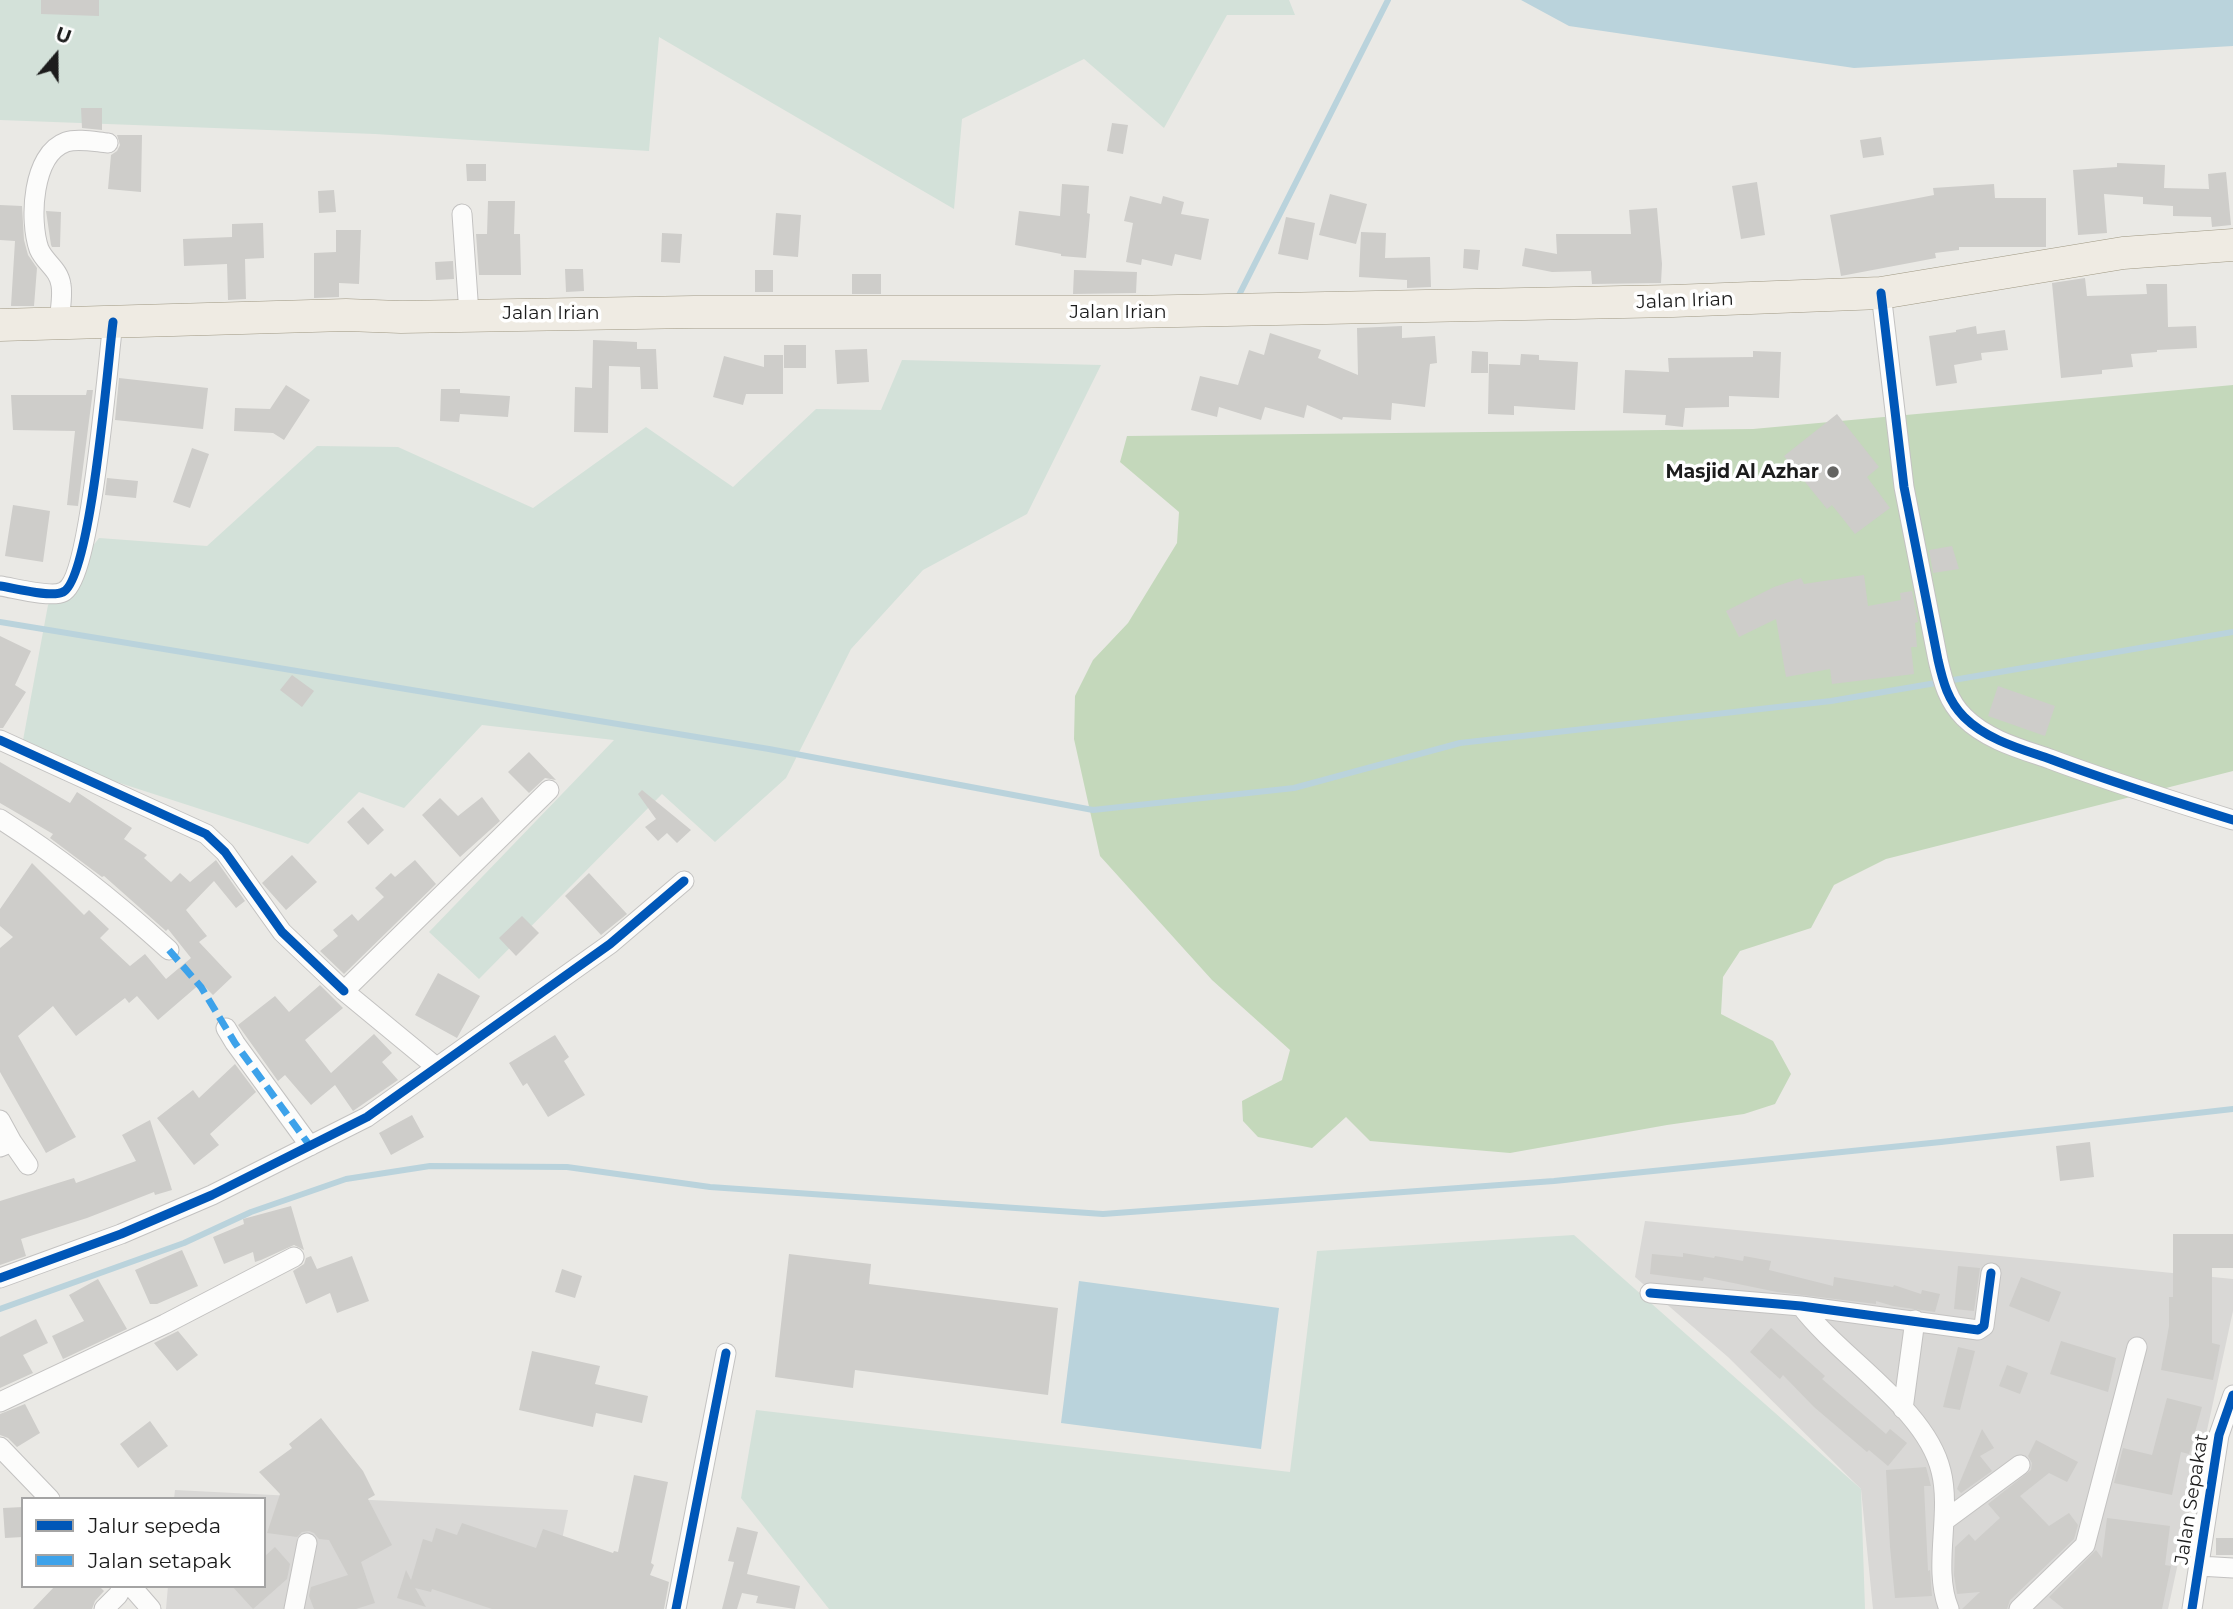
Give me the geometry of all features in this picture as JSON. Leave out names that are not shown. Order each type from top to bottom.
[{"type":"main road","name":"Jalan Irian","points":[[0,325],[346,315],[401,317],[469,314],[1128,312],[1410,308],[1881,293],[2123,253],[2233,245]]},
{"type":"street","points":[[59,322],[62,287],[58,273],[41,253],[36,239],[39,173],[48,155],[64,142],[108,143]]},
{"type":"street","points":[[462,214],[469,314]]},
{"type":"street","points":[[1881,293],[1904,487],[1945,688],[1964,718],[1999,740],[2108,781],[2233,820]]},
{"type":"street","points":[[0,586],[55,594],[70,588],[75,578],[88,532],[113,322]]},
{"type":"street","points":[[0,740],[206,834],[225,852],[282,932],[344,991],[435,1066]]},
{"type":"street","points":[[344,991],[549,790]]},
{"type":"street","points":[[0,819],[42,847],[122,909],[169,950]]},
{"type":"street","points":[[0,1278],[121,1234],[212,1195],[367,1117],[435,1066],[610,944],[684,881]]},
{"type":"street","points":[[226,1028],[310,1146]]},
{"type":"street","points":[[0,1120],[6,1145],[28,1165]]},
{"type":"street","points":[[0,1402],[165,1324],[294,1257]]},
{"type":"street","points":[[1650,1293],[1801,1306],[1980,1329],[1984,1326],[1991,1273]]},
{"type":"street","points":[[1801,1306],[1918,1425],[1937,1455],[1944,1491],[1943,1577],[1944,1594],[1949,1609]]},
{"type":"street","points":[[1903,1409],[1915,1320]]},
{"type":"street","points":[[2020,1609],[2085,1545],[2137,1347]]},
{"type":"street","points":[[676,1609],[726,1353]]},
{"type":"street","name":"Jalan Sepakat","points":[[2192,1609],[2233,1395]]},
{"type":"street","points":[[0,1447],[48,1497]]},
{"type":"street","points":[[1944,1521],[2020,1465]]},
{"type":"street","points":[[294,1609],[307,1544]]},
{"type":"street","points":[[2199,1566],[2233,1568]]},
{"type":"street","points":[[104,1609],[122,1588]]},
{"type":"street","points":[[133,1588],[151,1609]]},
{"type":"shaded area","points":[[0,0],[1289,0],[1295,15],[1227,15],[1164,128],[1084,59],[962,119],[954,209],[659,37],[649,151],[375,134],[0,120]]},
{"type":"shaded area","points":[[902,360],[1101,365],[1027,514],[923,570],[851,649],[786,778],[715,842],[662,794],[479,979],[429,932],[614,740],[482,725],[404,808],[359,792],[308,844],[21,751],[48,605],[99,538],[207,546],[317,446],[398,447],[533,508],[646,427],[733,487],[816,409],[881,410]]},
{"type":"shaded area","points":[[1645,1221],[2233,1279],[2233,1311],[2168,1609],[1873,1609],[1861,1489],[1728,1357],[1635,1277]]},
{"type":"shaded area","points":[[1574,1235],[1861,1489],[1865,1609],[829,1609],[741,1498],[756,1410],[1290,1472],[1317,1251]]},
{"type":"shaded area","points":[[175,1490],[568,1510],[548,1609],[166,1609],[168,1588],[266,1588],[266,1497],[174,1497]]},
{"type":"green space","points":[[2233,385],[2233,771],[1886,859],[1834,885],[1811,928],[1740,951],[1723,977],[1721,1014],[1773,1041],[1791,1074],[1775,1104],[1744,1114],[1510,1153],[1370,1141],[1346,1117],[1312,1148],[1258,1137],[1243,1121],[1242,1101],[1282,1080],[1290,1050],[1212,980],[1100,856],[1074,739],[1075,696],[1093,660],[1128,623],[1177,543],[1179,512],[1120,462],[1127,436],[1753,429]]},
{"type":"water","points":[[1521,0],[2233,0],[2233,46],[1854,68],[1569,26]]},
{"type":"water","points":[[1079,1281],[1279,1308],[1261,1449],[1061,1423]]},
{"type":"building","points":[[41,0],[99,0],[99,16],[41,14]]},
{"type":"building","points":[[81,108],[102,108],[102,130],[82,128]]},
{"type":"building","points":[[1112,123],[1128,125],[1123,154],[1107,151]]},
{"type":"building","points":[[117,135],[142,135],[141,192],[108,189],[111,155],[120,145]]},
{"type":"building","points":[[1881,137],[1884,155],[1863,158],[1860,140]]},
{"type":"building","points":[[2117,163],[2165,165],[2164,188],[2209,189],[2208,174],[2226,172],[2231,225],[2212,227],[2211,217],[2173,216],[2173,206],[2143,204],[2143,197],[2104,194],[2107,233],[2078,235],[2073,170],[2117,167]]},
{"type":"building","points":[[466,164],[486,164],[486,181],[467,181]]},
{"type":"building","points":[[1757,182],[1765,235],[1741,239],[1732,186]]},
{"type":"building","points":[[1062,184],[1089,186],[1087,213],[1090,214],[1086,258],[1061,256],[1015,245],[1019,211],[1060,216]]},
{"type":"building","points":[[1994,184],[1995,198],[2046,198],[2046,247],[1959,247],[1959,250],[1935,253],[1936,258],[1841,276],[1830,215],[1934,195],[1933,188]]},
{"type":"building","points":[[334,190],[336,212],[319,213],[318,191]]},
{"type":"building","points":[[1330,194],[1367,204],[1356,244],[1319,235]]},
{"type":"building","points":[[1130,196],[1161,204],[1163,196],[1184,202],[1181,214],[1209,219],[1201,260],[1175,254],[1172,266],[1142,259],[1141,265],[1126,262],[1133,223],[1124,221]]},
{"type":"building","points":[[488,201],[515,201],[514,234],[520,234],[521,275],[479,275],[476,234],[487,234]]},
{"type":"building","points":[[0,205],[22,206],[24,240],[28,255],[37,268],[34,306],[11,306],[15,241],[0,240]]},
{"type":"building","points":[[1657,208],[1661,283],[1592,284],[1591,271],[1552,272],[1522,266],[1525,248],[1557,254],[1556,234],[1631,234],[1629,210]]},
{"type":"building","points":[[46,211],[61,212],[60,247],[51,245]]},
{"type":"building","points":[[776,213],[801,215],[798,257],[773,255]]},
{"type":"building","points":[[1286,217],[1315,223],[1308,260],[1278,254]]},
{"type":"building","points":[[263,223],[264,258],[245,259],[246,299],[228,300],[227,264],[184,266],[183,239],[232,237],[232,224]]},
{"type":"building","points":[[336,230],[361,230],[359,284],[339,283],[339,297],[314,298],[314,253],[336,252]]},
{"type":"building","points":[[1361,232],[1386,233],[1385,258],[1430,257],[1431,287],[1407,288],[1407,280],[1359,277]]},
{"type":"building","points":[[662,233],[682,234],[680,263],[661,262]]},
{"type":"building","points":[[1464,249],[1480,250],[1478,270],[1463,268]]},
{"type":"building","points":[[453,261],[454,279],[436,280],[435,262]]},
{"type":"building","points":[[565,269],[583,269],[584,291],[566,292]]},
{"type":"building","points":[[755,270],[773,270],[773,292],[755,292]]},
{"type":"building","points":[[1074,270],[1137,272],[1136,293],[1073,294]]},
{"type":"building","points":[[852,274],[881,274],[881,294],[852,294]]},
{"type":"building","points":[[2085,278],[2087,296],[2147,294],[2146,284],[2167,284],[2168,327],[2196,326],[2197,348],[2131,354],[2133,367],[2102,370],[2102,374],[2061,378],[2052,283]]},
{"type":"building","points":[[1402,326],[1402,338],[1435,336],[1437,363],[1430,364],[1425,407],[1392,403],[1391,420],[1343,417],[1342,420],[1307,405],[1304,418],[1265,407],[1261,420],[1219,407],[1217,417],[1191,410],[1200,376],[1238,385],[1249,350],[1264,355],[1270,333],[1321,350],[1318,358],[1358,375],[1357,328]]},
{"type":"building","points":[[1976,326],[1977,334],[2005,330],[2008,350],[1981,353],[1982,360],[1954,365],[1957,383],[1936,386],[1929,336]]},
{"type":"building","points":[[593,340],[637,342],[637,349],[656,349],[658,389],[641,389],[640,367],[609,366],[608,433],[574,432],[575,387],[592,388]]},
{"type":"building","points":[[784,345],[806,345],[806,368],[784,368]]},
{"type":"building","points":[[867,349],[869,382],[837,384],[835,350]]},
{"type":"building","points":[[1472,351],[1488,352],[1488,373],[1471,373]]},
{"type":"building","points":[[1753,351],[1781,352],[1779,398],[1729,396],[1729,407],[1685,408],[1683,427],[1665,425],[1666,415],[1623,413],[1625,370],[1669,372],[1668,358],[1753,357]]},
{"type":"building","points":[[1521,354],[1539,355],[1539,360],[1578,362],[1575,410],[1514,406],[1514,415],[1488,414],[1489,364],[1520,365]]},
{"type":"building","points":[[764,355],[783,355],[783,394],[746,394],[743,405],[713,397],[724,356],[764,367]]},
{"type":"building","points":[[119,378],[208,388],[203,429],[115,420]]},
{"type":"building","points":[[286,385],[310,400],[284,440],[273,433],[234,431],[235,408],[270,409]]},
{"type":"building","points":[[441,389],[510,396],[508,417],[460,414],[459,422],[440,421]]},
{"type":"building","points":[[87,390],[93,390],[78,506],[67,505],[75,431],[13,430],[11,395],[86,395]]},
{"type":"building","points":[[1837,414],[1879,467],[1867,477],[1890,508],[1855,534],[1832,505],[1827,509],[1784,456]]},
{"type":"building","points":[[192,448],[209,454],[190,508],[173,502]]},
{"type":"building","points":[[107,478],[138,481],[136,498],[105,495]]},
{"type":"building","points":[[13,505],[50,511],[43,562],[5,556]]},
{"type":"building","points":[[1952,546],[1959,569],[1933,573],[1929,550]]},
{"type":"building","points":[[1864,575],[1868,606],[1901,600],[1900,593],[1912,591],[1918,622],[1915,623],[1917,647],[1911,647],[1914,674],[1832,684],[1830,669],[1786,677],[1776,619],[1739,637],[1726,611],[1774,587],[1801,578],[1804,584]]},
{"type":"building","points":[[0,636],[31,651],[15,685],[26,692],[3,728],[0,728]]},
{"type":"building","points":[[292,675],[314,691],[302,707],[280,690]]},
{"type":"building","points":[[1998,686],[2055,706],[2045,736],[1988,716]]},
{"type":"building","points":[[529,752],[556,780],[545,778],[529,793],[508,772]]},
{"type":"building","points":[[0,762],[70,803],[77,792],[132,828],[124,839],[147,855],[144,858],[171,882],[180,873],[190,882],[216,860],[245,901],[236,908],[214,881],[186,910],[207,936],[199,942],[232,977],[213,995],[201,983],[158,1020],[137,996],[129,1003],[125,998],[76,1036],[53,1006],[18,1036],[76,1137],[46,1153],[0,1072],[0,948],[13,937],[0,926],[0,909],[32,863],[84,915],[89,910],[109,929],[100,938],[130,966],[145,954],[166,979],[191,958],[168,929],[166,931],[104,876],[50,838],[53,834],[0,803]]},
{"type":"building","points":[[642,790],[691,830],[677,843],[667,833],[658,841],[645,827],[656,819],[638,794]]},
{"type":"building","points":[[482,797],[500,821],[460,857],[422,815],[440,798],[458,816]]},
{"type":"building","points":[[363,807],[384,830],[368,845],[347,822]]},
{"type":"building","points":[[292,855],[317,882],[286,910],[262,883]]},
{"type":"building","points":[[415,860],[436,884],[344,974],[320,951],[338,936],[333,930],[352,914],[358,921],[384,897],[375,888],[391,873],[395,877]]},
{"type":"building","points":[[589,873],[627,914],[601,935],[565,896]]},
{"type":"building","points":[[522,916],[539,933],[516,956],[499,938]]},
{"type":"building","points":[[438,973],[480,996],[457,1038],[415,1015]]},
{"type":"building","points":[[320,985],[343,1008],[305,1040],[331,1073],[374,1034],[392,1053],[382,1062],[398,1080],[353,1111],[335,1085],[311,1105],[285,1075],[278,1081],[238,1025],[275,996],[289,1012]]},
{"type":"building","points":[[555,1035],[569,1057],[564,1061],[585,1095],[548,1117],[527,1083],[523,1086],[509,1063]]},
{"type":"building","points":[[235,1064],[256,1092],[210,1134],[219,1145],[194,1165],[157,1118],[193,1090],[199,1098]]},
{"type":"building","points":[[412,1115],[424,1137],[391,1155],[379,1133]]},
{"type":"building","points":[[150,1120],[172,1190],[155,1195],[154,1192],[87,1218],[21,1239],[26,1256],[0,1265],[0,1201],[74,1178],[76,1183],[136,1161],[122,1135]]},
{"type":"building","points":[[2090,1142],[2094,1177],[2060,1181],[2056,1146]]},
{"type":"building","points":[[291,1206],[304,1250],[294,1245],[255,1262],[253,1252],[224,1264],[213,1237],[244,1224],[243,1219]]},
{"type":"building","points":[[2173,1234],[2233,1234],[2233,1268],[2212,1268],[2212,1343],[2220,1345],[2213,1380],[2161,1370],[2169,1326],[2169,1297],[2173,1297]]},
{"type":"building","points":[[182,1250],[198,1286],[157,1304],[150,1304],[135,1270]]},
{"type":"building","points":[[1683,1253],[1743,1261],[1744,1256],[1771,1261],[1769,1270],[1833,1286],[1834,1277],[1893,1287],[1894,1285],[1921,1294],[1922,1290],[1940,1294],[1935,1312],[1876,1301],[1876,1304],[1777,1292],[1704,1277],[1703,1281],[1650,1274],[1652,1254],[1683,1257]]},
{"type":"building","points":[[789,1254],[871,1264],[869,1284],[1058,1308],[1048,1395],[855,1370],[853,1388],[775,1377]]},
{"type":"building","points":[[311,1256],[317,1269],[352,1256],[369,1301],[337,1313],[330,1293],[306,1304],[293,1271]]},
{"type":"building","points":[[1958,1266],[1980,1268],[1974,1311],[1954,1309]]},
{"type":"building","points":[[562,1269],[582,1276],[575,1298],[555,1292]]},
{"type":"building","points":[[2021,1277],[2061,1292],[2049,1322],[2009,1306]]},
{"type":"building","points":[[98,1279],[127,1329],[63,1359],[52,1336],[84,1321],[69,1295]]},
{"type":"building","points":[[36,1319],[48,1343],[23,1355],[33,1373],[0,1388],[0,1337]]},
{"type":"building","points":[[1771,1328],[1825,1376],[1822,1379],[1886,1434],[1890,1429],[1907,1443],[1888,1466],[1869,1450],[1867,1452],[1814,1407],[1783,1375],[1780,1379],[1750,1352]]},
{"type":"building","points":[[178,1331],[198,1355],[177,1371],[154,1343]]},
{"type":"building","points":[[2061,1341],[2116,1358],[2108,1392],[2050,1374]]},
{"type":"building","points":[[1958,1347],[1975,1351],[1960,1410],[1943,1407]]},
{"type":"building","points":[[532,1351],[600,1366],[595,1384],[648,1396],[642,1423],[596,1413],[593,1427],[519,1410]]},
{"type":"building","points":[[2007,1365],[2028,1373],[2020,1394],[1999,1386]]},
{"type":"building","points":[[2167,1398],[2202,1407],[2189,1454],[2181,1452],[2172,1495],[2114,1483],[2123,1448],[2152,1455]]},
{"type":"building","points":[[25,1404],[40,1433],[17,1447],[8,1438],[0,1435],[0,1414]]},
{"type":"building","points":[[321,1418],[363,1471],[375,1495],[368,1499],[392,1545],[361,1562],[375,1603],[356,1609],[314,1609],[309,1596],[311,1587],[348,1575],[329,1540],[319,1539],[309,1531],[302,1532],[297,1537],[267,1533],[280,1494],[259,1472],[292,1448],[289,1444]]},
{"type":"building","points":[[150,1421],[168,1446],[138,1468],[120,1444]]},
{"type":"building","points":[[1982,1429],[1994,1448],[1980,1456],[1992,1471],[1961,1493],[1957,1489]]},
{"type":"building","points":[[2036,1440],[2078,1462],[2067,1482],[2049,1473],[2020,1496],[2049,1526],[2069,1513],[2078,1525],[2074,1539],[2010,1600],[2007,1609],[1962,1609],[1980,1592],[1957,1594],[1954,1575],[1955,1547],[1969,1534],[1975,1541],[2000,1518],[1988,1504],[2031,1470],[2032,1463],[2028,1456]]},
{"type":"building","points":[[1926,1467],[1931,1486],[1924,1486],[1928,1571],[1930,1570],[1932,1596],[1895,1598],[1886,1470]]},
{"type":"building","points":[[634,1475],[668,1482],[650,1575],[669,1582],[664,1609],[492,1609],[432,1589],[431,1592],[415,1588],[426,1607],[397,1598],[406,1570],[411,1580],[423,1539],[432,1542],[436,1528],[457,1535],[462,1523],[536,1548],[543,1529],[613,1553],[618,1552]]},
{"type":"building","points":[[21,1507],[21,1537],[5,1538],[3,1508]]},
{"type":"building","points":[[2107,1518],[2170,1526],[2165,1565],[2171,1566],[2162,1609],[2064,1609],[2049,1597],[2096,1550],[2102,1558]]},
{"type":"building","points":[[737,1527],[758,1532],[747,1574],[800,1586],[795,1609],[756,1603],[758,1596],[742,1593],[737,1609],[722,1609],[734,1562],[728,1561]]},
{"type":"building","points":[[2216,1538],[2233,1538],[2233,1555],[2216,1555]]},
{"type":"building","points":[[275,1547],[290,1564],[287,1579],[253,1609],[234,1588],[266,1588],[266,1555]]},
{"type":"building","points":[[53,1588],[101,1588],[104,1591],[92,1609],[33,1609]]},
{"type":"waterway","points":[[1236,301],[1388,0]]},
{"type":"waterway","points":[[0,622],[769,749],[1093,810],[1294,788],[1460,743],[1831,701],[2233,632]]},
{"type":"waterway","points":[[0,1309],[184,1243],[251,1212],[346,1179],[430,1166],[567,1167],[710,1187],[1103,1214],[1554,1181],[2233,1109]]},
{"type":"marked path","points":[[169,950],[201,987],[235,1043],[310,1146]]},
{"type":"cycle path","points":[[1881,293],[1904,487],[1938,660],[1944,683],[1954,704],[1973,725],[2005,743],[2233,820]]},
{"type":"cycle path","points":[[0,586],[57,594],[63,592],[73,579],[82,550],[97,467],[113,322]]},
{"type":"cycle path","points":[[0,740],[206,834],[225,852],[282,932],[344,991]]},
{"type":"cycle path","points":[[0,1278],[121,1234],[212,1195],[367,1117],[610,944],[684,881]]},
{"type":"cycle path","points":[[1650,1293],[1801,1306],[1978,1330],[1984,1326],[1991,1273]]},
{"type":"cycle path","points":[[676,1609],[726,1353]]},
{"type":"cycle path","points":[[2192,1609],[2219,1435],[2233,1395]]},
{"type":"place","name":"Masjid Al Azhar","points":[[1833,472]]}]
